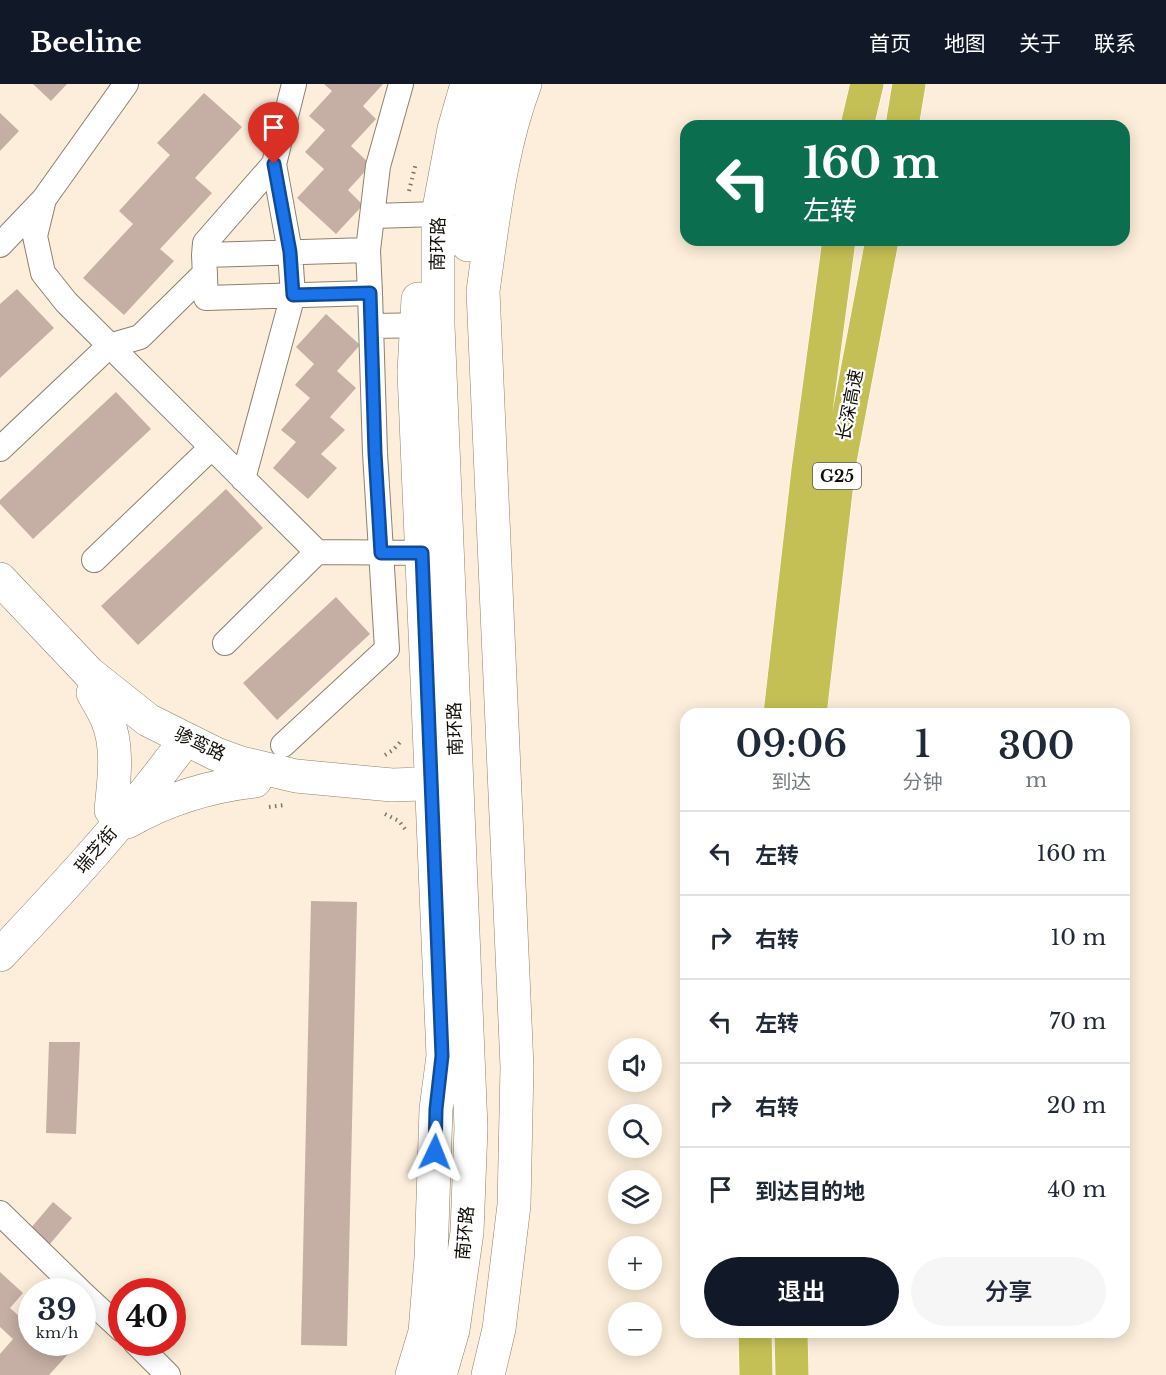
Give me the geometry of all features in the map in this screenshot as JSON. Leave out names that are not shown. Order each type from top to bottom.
[{"type":"highway","points":[[858,120],[867,84]]},
{"type":"highway","points":[[903,120],[909,84]]},
{"type":"highway","name":"长深高速","points":[[781,708],[808,470],[838,246]]},
{"type":"highway","name":"长深高速","points":[[811,708],[838,466],[881,246]]},
{"type":"highway","points":[[755,1338],[756,1375]]},
{"type":"highway","points":[[791,1338],[792,1375]]},
{"type":"street","points":[[0,245],[44,199],[126,84]]},
{"type":"street","points":[[243,479],[293,295],[290,252],[274,164],[294,84]]},
{"type":"street","points":[[283,745],[387,649],[375,453],[369,250],[378,166],[401,84]]},
{"type":"street","points":[[372,216],[430,214],[423,189],[436,117],[447,84]]},
{"type":"street","name":"南环路","points":[[441,1375],[453,1330],[467,1232],[471,1128],[444,791],[427,325],[430,214],[467,84]]},
{"type":"street","name":"南环路","points":[[470,1375],[475,1360],[491,1266],[498,1157],[496,1041],[473,495],[466,262],[475,182],[499,84]]},
{"type":"street","points":[[488,1375],[499,1329],[514,1205],[517,1067],[483,291],[496,200],[514,113],[525,84]]},
{"type":"street","points":[[274,164],[205,243],[206,298],[370,293]]},
{"type":"street","points":[[44,199],[35,236],[43,273],[66,302],[317,552],[435,553]]},
{"type":"street","points":[[0,449],[110,346],[140,337],[205,264],[290,252],[369,250]]},
{"type":"street","points":[[371,326],[427,325]]},
{"type":"street","points":[[94,560],[211,448]]},
{"type":"street","points":[[225,643],[317,552]]},
{"type":"street","name":"骖鸾路","points":[[0,579],[89,673],[201,763],[232,775],[262,794],[390,799],[444,791]]},
{"type":"street","name":"骖鸾路","points":[[0,598],[83,686],[140,731],[241,763],[296,776],[444,791]]},
{"type":"street","points":[[93,693],[108,720],[113,740],[115,768],[113,819],[221,785],[262,794]]},
{"type":"street","name":"瑞芝街","points":[[0,955],[77,874],[113,819],[175,741]]},
{"type":"street","points":[[412,1375],[425,1332],[431,1258],[436,1109],[442,1056],[444,791]]},
{"type":"street","name":"瑞芝街","points":[[0,934],[63,867],[113,819]]},
{"type":"street","points":[[0,1213],[67,1278]]},
{"type":"street","points":[[96,1305],[108,1317]]},
{"type":"street","points":[[149,1356],[168,1375]]},
{"type":"path","points":[[262,794],[288,805]]},
{"type":"path","points":[[381,812],[399,821],[409,835]]},
{"type":"building","points":[[33,84],[67,84],[51,101]]},
{"type":"building","points":[[324,84],[383,84],[363,106],[376,119],[351,146],[371,165],[348,190],[363,205],[336,234],[297,198],[324,169],[305,152],[325,130],[309,116],[332,91]]},
{"type":"building","points":[[204,93],[242,127],[195,178],[212,193],[160,249],[174,261],[124,315],[83,278],[133,224],[119,211],[170,155],[157,143]]},
{"type":"building","points":[[0,113],[19,131],[0,151]]},
{"type":"building","points":[[17,289],[54,328],[0,378],[0,304]]},
{"type":"building","points":[[326,314],[360,345],[337,371],[356,388],[330,417],[345,430],[321,454],[337,468],[308,499],[273,468],[296,442],[281,430],[310,398],[295,385],[314,364],[296,347]]},
{"type":"building","points":[[116,392],[151,429],[33,539],[0,504],[0,500]]},
{"type":"building","points":[[226,489],[263,528],[138,645],[101,606]]},
{"type":"building","points":[[336,597],[370,634],[277,720],[243,683]]},
{"type":"building","points":[[311,901],[357,902],[347,1346],[301,1345]]},
{"type":"building","points":[[49,1042],[80,1042],[76,1134],[46,1133]]},
{"type":"building","points":[[53,1202],[72,1218],[49,1245],[30,1229]]},
{"type":"building","points":[[0,1272],[18,1288],[18,1299],[10,1308],[18,1315],[18,1356],[66,1356],[49,1375],[0,1375],[0,1354],[13,1339],[0,1327]]},
{"type":"route","points":[[274,164],[290,252],[293,295],[370,293],[381,553],[422,553],[442,1056],[436,1109],[435,1152]]}]
